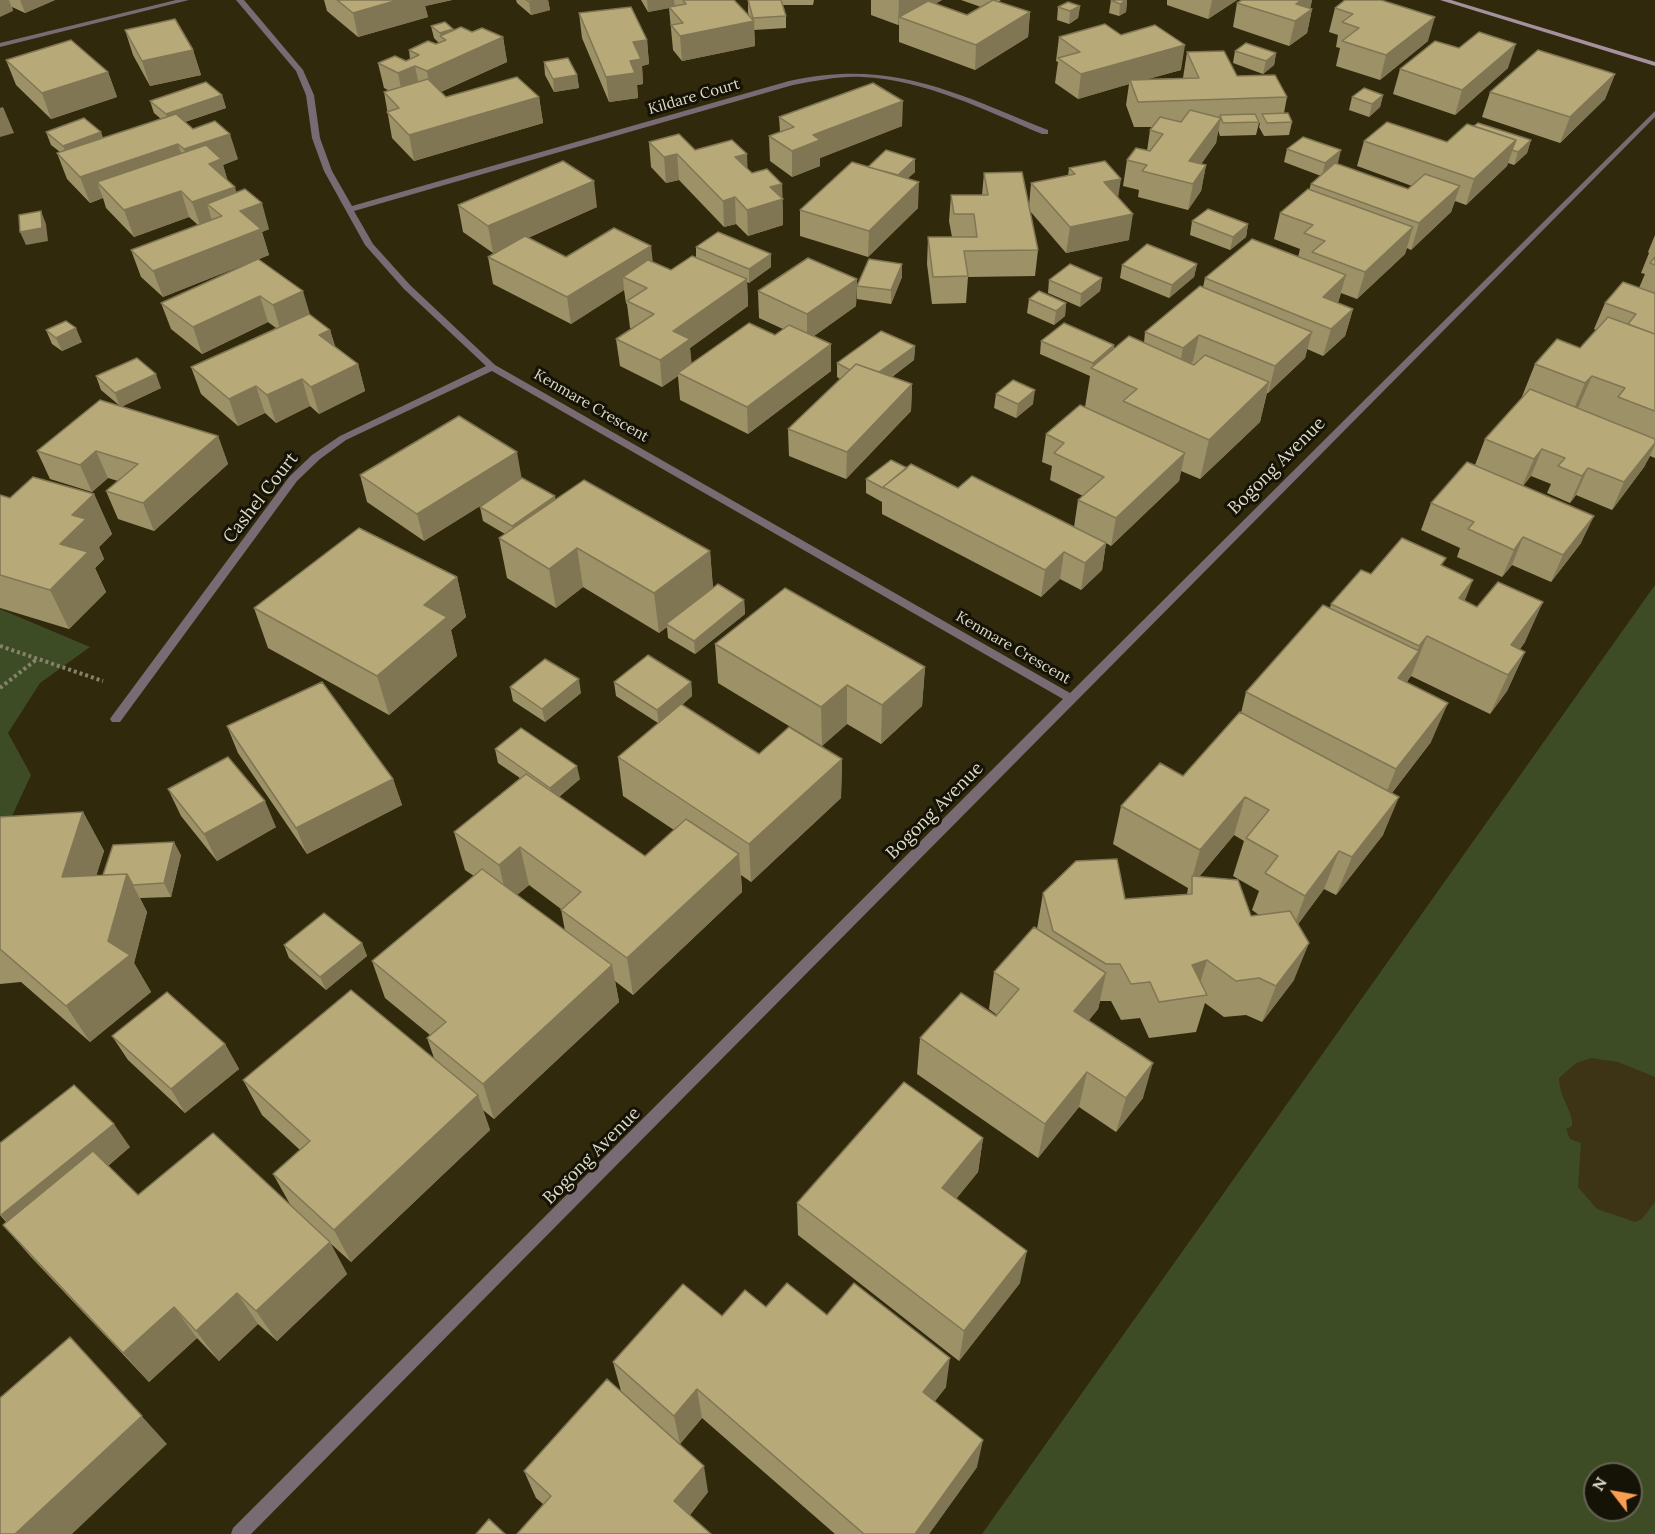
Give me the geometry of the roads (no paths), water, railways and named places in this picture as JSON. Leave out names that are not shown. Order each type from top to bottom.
[{"type":"street","points":[[0,45],[185,0]]},
{"type":"street","name":"Kenmare Crescent","points":[[240,0],[286,53],[302,76],[310,95],[321,155],[348,210],[369,245],[387,267],[492,367],[1070,698]]},
{"type":"street","points":[[1444,0],[1655,64]]},
{"type":"street","name":"Kildare Court","points":[[348,210],[792,83],[836,75],[880,75],[921,83],[1045,132]]},
{"type":"street","name":"Bogong Avenue","points":[[239,1534],[1655,113]]},
{"type":"street","name":"Cashel Court","points":[[116,719],[293,479],[308,463],[343,438],[492,367]]}]
